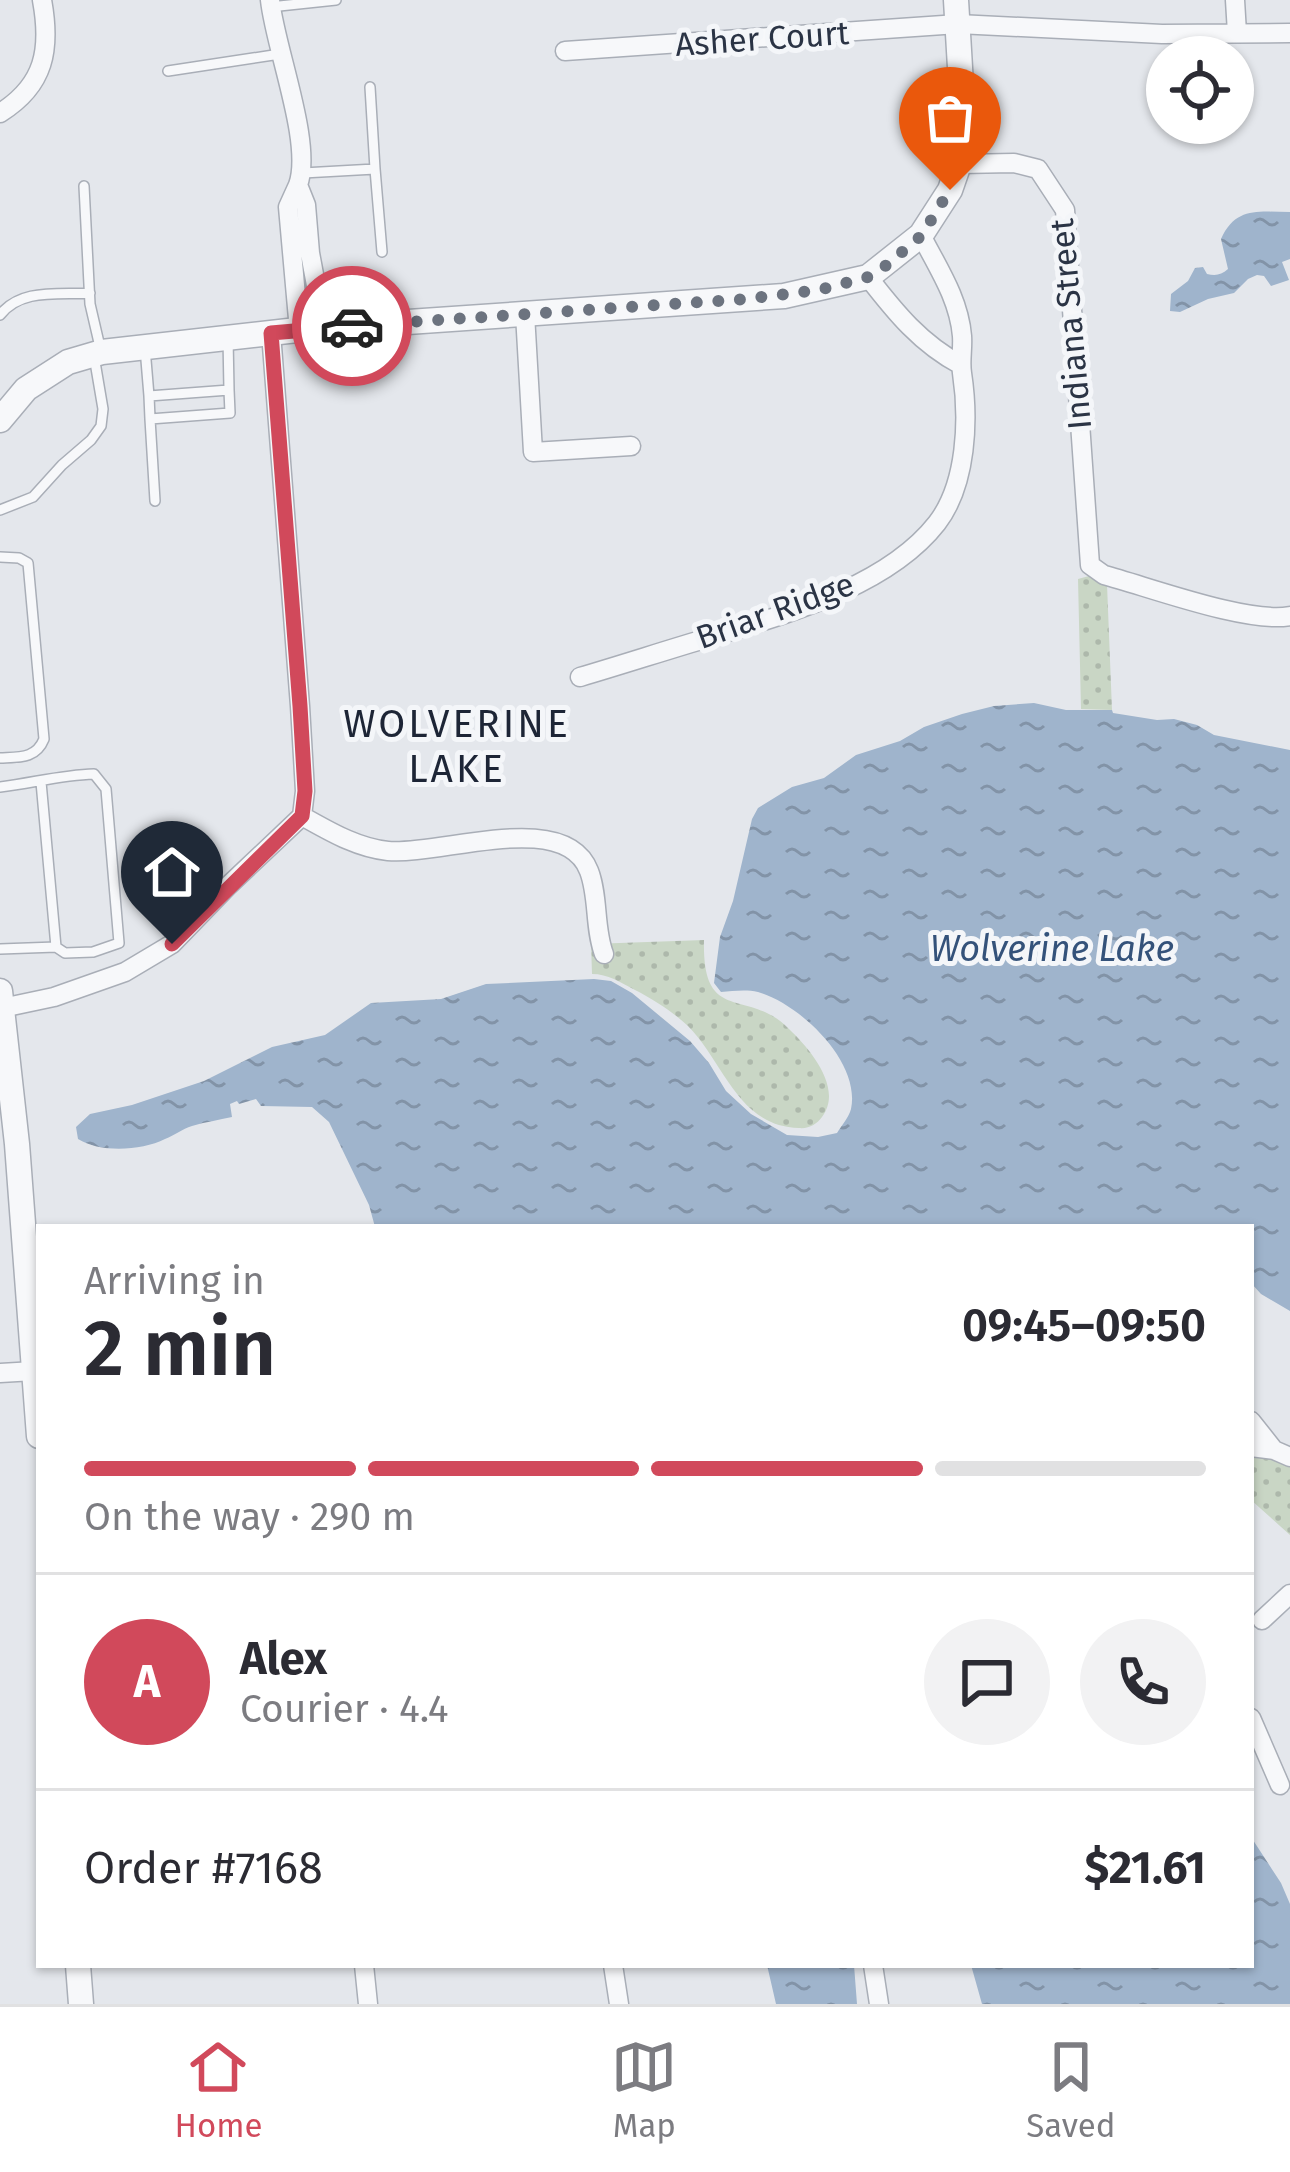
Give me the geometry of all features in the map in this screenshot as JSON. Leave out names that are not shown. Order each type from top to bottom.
[{"type":"street","points":[[0,112],[18,100],[37,74],[48,38],[43,0]]},
{"type":"street","points":[[1235,0],[1238,33]]},
{"type":"street","points":[[270,3],[293,104],[307,205],[312,329]]},
{"type":"street","points":[[2,413],[26,389],[68,362],[145,346],[312,329],[784,296],[868,277],[921,236],[950,190],[959,164],[964,135],[957,12]]},
{"type":"street","name":"Asher Court","points":[[565,51],[957,12],[1162,34],[1290,33]]},
{"type":"street","name":"Indiana Street","points":[[959,164],[1014,163],[1038,169],[1066,210],[1090,565],[1104,575],[1237,612],[1290,616]]},
{"type":"street","name":"Briar Ridge","points":[[580,677],[801,608],[851,587],[912,549],[940,520],[959,475],[966,395],[962,336],[953,296],[921,236]]},
{"type":"street","points":[[868,277],[903,321],[940,354],[961,365]]},
{"type":"street","points":[[525,314],[533,452],[631,446]]},
{"type":"street","points":[[2,1009],[125,973],[172,944],[302,816],[300,706],[271,333]]},
{"type":"street","points":[[302,816],[344,839],[388,851],[529,836],[556,841],[576,852],[589,870],[604,954]]},
{"type":"street","points":[[0,991],[8,1144],[33,1281],[36,1348]]},
{"type":"street","points":[[0,1373],[36,1370]]},
{"type":"street","points":[[1254,1424],[1282,1453]]},
{"type":"street","points":[[1262,1620],[1290,1594]]},
{"type":"street","points":[[1254,1725],[1280,1785]]},
{"type":"street","points":[[78,1968],[81,2004]]},
{"type":"street","points":[[364,1968],[368,2004]]},
{"type":"street","points":[[614,1968],[620,2004]]},
{"type":"street","points":[[873,1968],[879,2004]]},
{"type":"lane","points":[[270,3],[336,0]]},
{"type":"lane","points":[[168,70],[280,54]]},
{"type":"lane","points":[[370,87],[382,252]]},
{"type":"lane","points":[[301,179],[375,169]]},
{"type":"lane","points":[[0,510],[33,497],[101,426],[84,186]]},
{"type":"lane","points":[[0,315],[13,301],[25,297],[90,293]]},
{"type":"lane","points":[[150,419],[230,413],[227,338]]},
{"type":"lane","points":[[145,346],[155,501]]},
{"type":"lane","points":[[148,395],[229,390]]},
{"type":"lane","points":[[0,557],[28,562],[44,739],[40,750],[29,756],[0,758]]},
{"type":"lane","points":[[0,787],[94,774],[106,789],[119,943],[94,952],[65,953],[56,947],[0,949]]},
{"type":"lane","points":[[41,782],[56,947]]},
{"type":"green space","points":[[1089,576],[1107,584],[1112,710],[1081,709],[1078,579]]},
{"type":"green space","points":[[704,940],[705,967],[719,995],[773,1016],[797,1037],[821,1069],[828,1106],[812,1126],[778,1125],[761,1117],[734,1090],[682,1021],[619,981],[592,974],[591,944]]},
{"type":"green space","points":[[1254,1431],[1290,1461],[1290,1535],[1254,1503]]},
{"type":"water","points":[[1290,212],[1290,259],[1282,262],[1289,280],[1271,286],[1257,275],[1234,293],[1180,312],[1170,311],[1171,294],[1188,281],[1195,268],[1203,267],[1213,275],[1228,269],[1221,239],[1234,221],[1250,213]]},
{"type":"water","name":"Wolverine Lake","points":[[1034,703],[1174,719],[1214,735],[1290,750],[1290,1311],[1254,1286],[1254,1224],[374,1224],[329,1122],[312,1107],[237,1101],[230,1104],[232,1117],[133,1148],[98,1147],[78,1139],[76,1127],[90,1114],[204,1081],[272,1047],[325,1035],[371,1003],[441,999],[486,984],[594,979],[611,981],[632,993],[690,1041],[726,1091],[751,1114],[787,1135],[837,1133],[850,1112],[852,1091],[847,1073],[824,1037],[774,999],[753,991],[721,992],[714,983],[720,937],[752,819],[758,808],[792,787],[824,778],[856,755],[900,741],[924,727],[994,706]]},
{"type":"water","points":[[1254,1842],[1290,1904],[1290,2004],[982,2004],[972,1968],[1254,1968]]},
{"type":"water","points":[[768,1968],[854,1968],[857,2004],[776,2004]]},
{"type":"way so far","points":[[352,326],[819,290],[868,277],[883,268],[921,236],[950,190]]},
{"type":"district","name":"WOLVERINE LAKE","points":[[457,746]]},
{"type":"route","points":[[172,944],[302,816],[300,706],[271,333],[352,326]]}]
